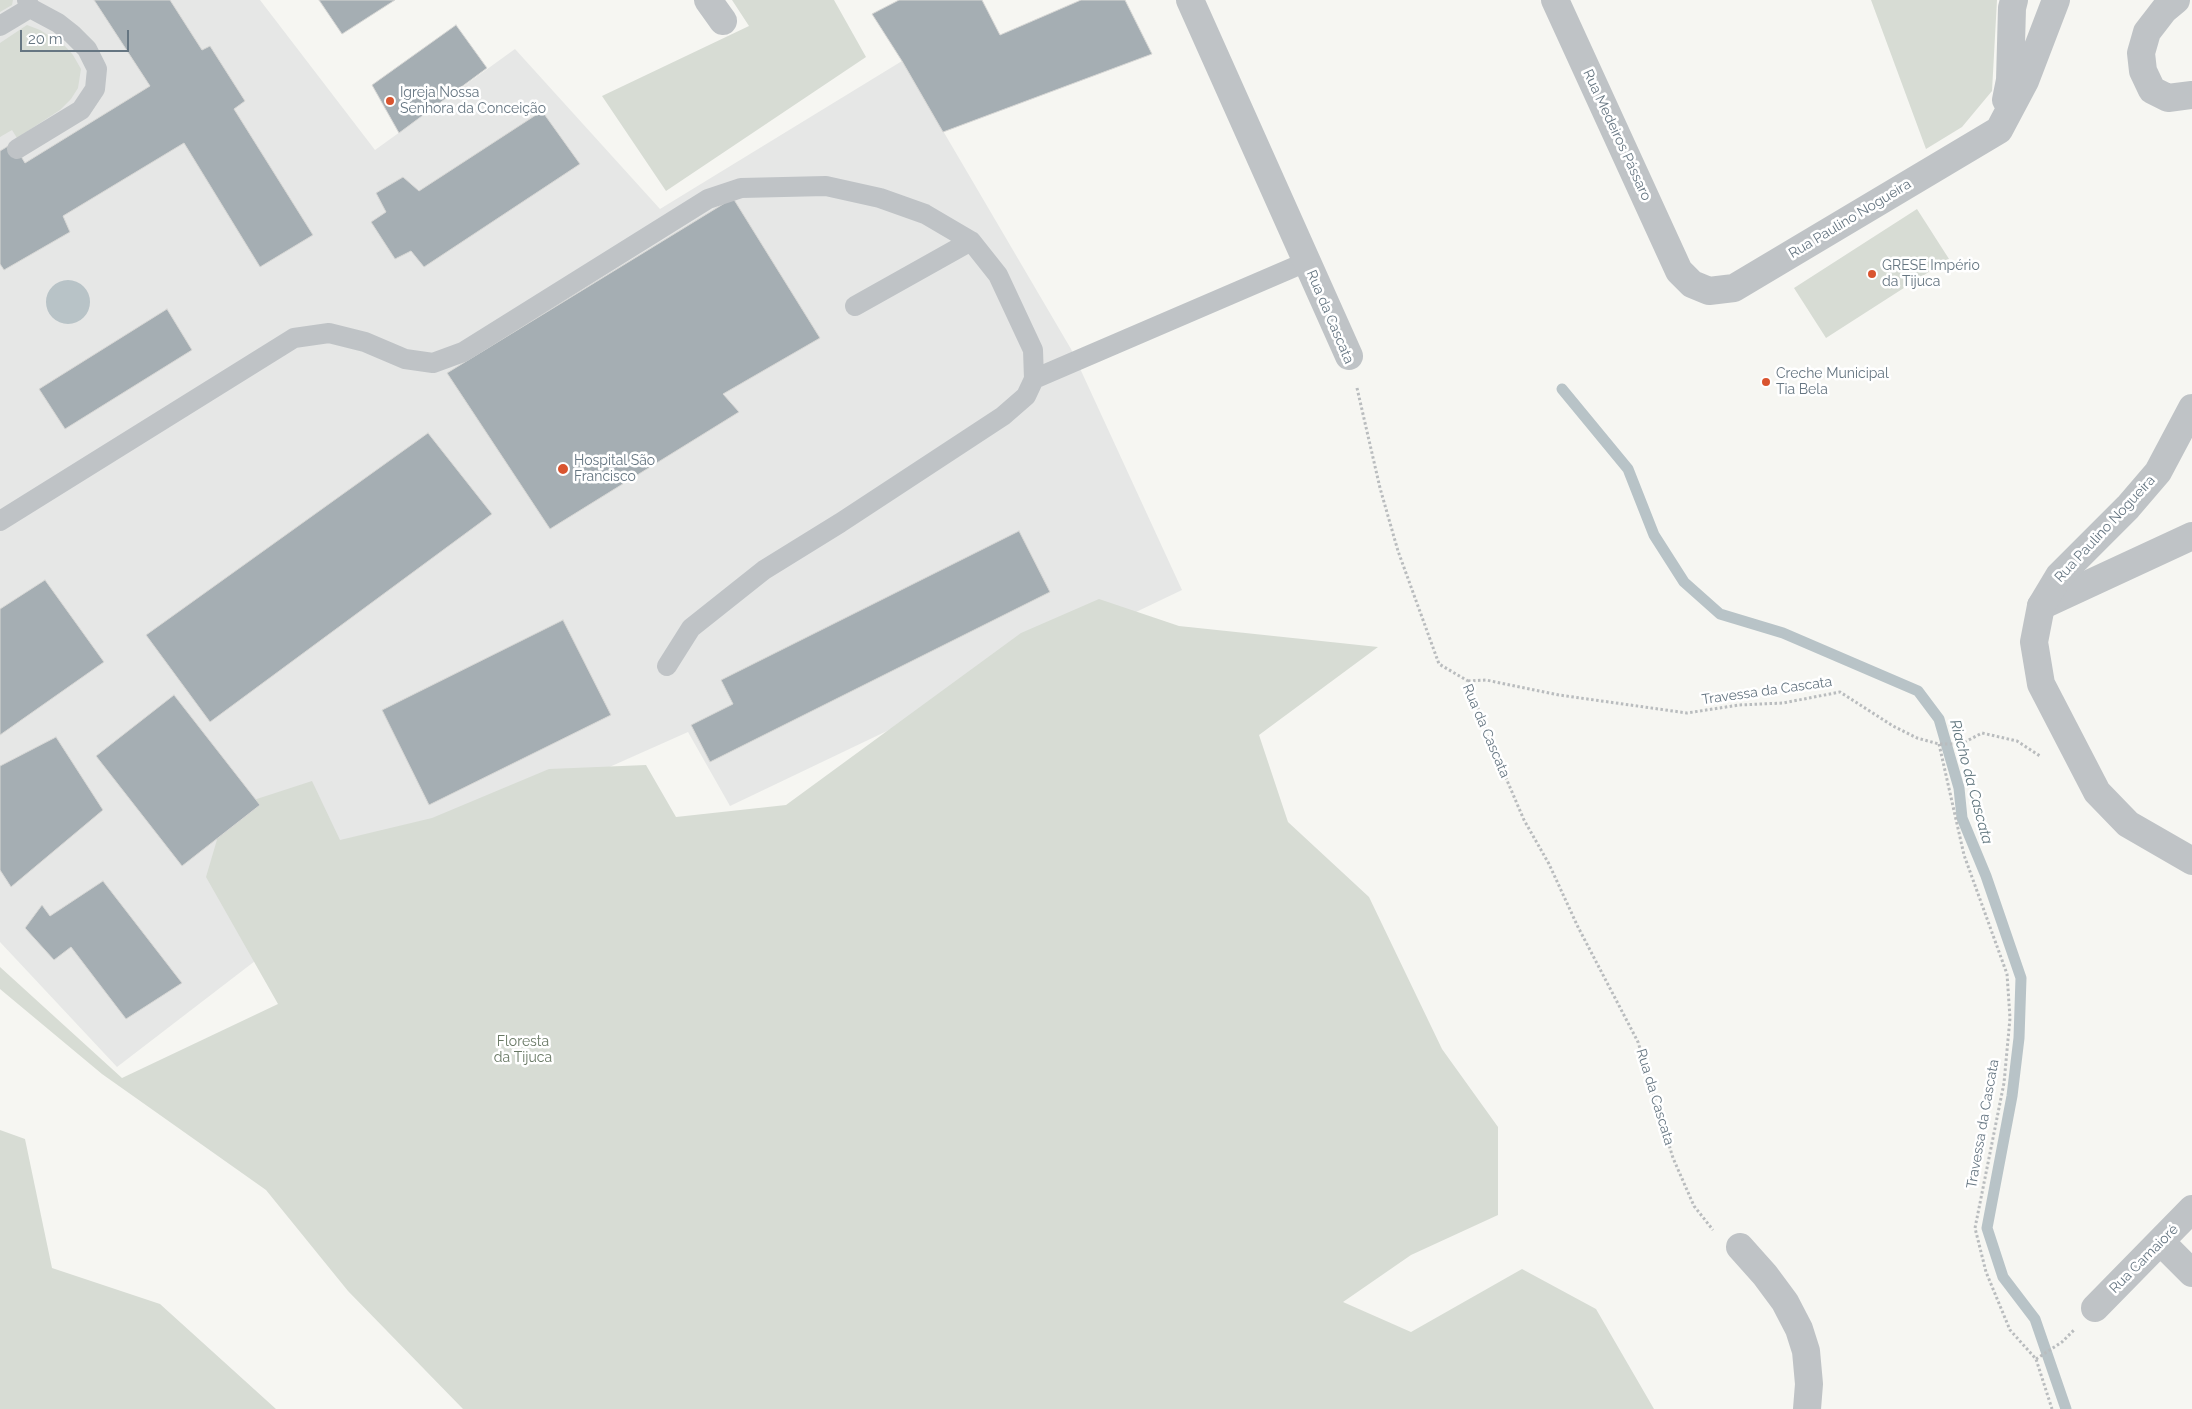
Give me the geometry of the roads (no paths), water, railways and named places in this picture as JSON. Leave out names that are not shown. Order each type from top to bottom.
[{"type":"street","name":"Rua da Cascata","points":[[1190,0],[1349,356]]},
{"type":"street","name":"Rua Medeiros Pássaro","points":[[1555,0],[1679,270]]},
{"type":"street","points":[[1999,130],[2010,80],[2012,8],[2014,0]]},
{"type":"street","points":[[1999,130],[2025,81],[2056,0]]},
{"type":"street","points":[[2176,0],[2164,10],[2147,32],[2141,53],[2144,71],[2152,90],[2168,98],[2192,95]]},
{"type":"street","name":"Rua Paulino Nogueira","points":[[1679,270],[1692,284],[1709,291],[1734,288],[1999,130]]},
{"type":"street","name":"Rua Paulino Nogueira","points":[[2192,408],[2158,472],[2128,507],[2059,576],[2041,606],[2034,642],[2041,684],[2097,792],[2128,824],[2192,861]]},
{"type":"street","points":[[2041,606],[2192,536]]},
{"type":"street","name":"Rua Camaioré","points":[[2095,1308],[2192,1209]]},
{"type":"street","points":[[2161,1242],[2192,1273]]},
{"type":"street","points":[[1740,1247],[1765,1275],[1785,1302],[1799,1329],[1806,1351],[1809,1384],[1807,1409]]},
{"type":"lane","points":[[0,26],[29,4],[58,23],[87,49],[97,70],[95,89],[81,110],[17,149]]},
{"type":"lane","points":[[0,521],[294,338],[329,333],[365,342],[405,358],[433,363],[462,352],[708,199],[741,188],[826,186],[880,198],[925,214],[971,240],[998,275],[1033,350],[1034,379],[1026,396],[1003,416],[840,523],[764,570],[691,628],[667,666]]},
{"type":"lane","points":[[855,306],[971,240]]},
{"type":"lane","points":[[1034,379],[1306,262]]},
{"type":"waterway","name":"Riacho da Cascata","points":[[1562,389],[1628,469],[1654,535],[1684,582],[1720,614],[1783,633],[1918,691],[1939,719],[1959,788],[1962,818],[1986,876],[2021,978],[2019,1038],[2012,1096],[1987,1228],[2003,1277],[2035,1319],[2066,1409]]},
{"type":"place","name":"Igreja Nossa Senhora da Conceição","points":[[390,101]]},
{"type":"place","name":"GRESE Império da Tijuca","points":[[1872,274]]},
{"type":"place","name":"Creche Municipal Tia Bela","points":[[1766,382]]},
{"type":"place","name":"Hospital São Francisco","points":[[563,469]]},
{"type":"park label","name":"Floresta da Tijuca","points":[[523,1050]]}]
